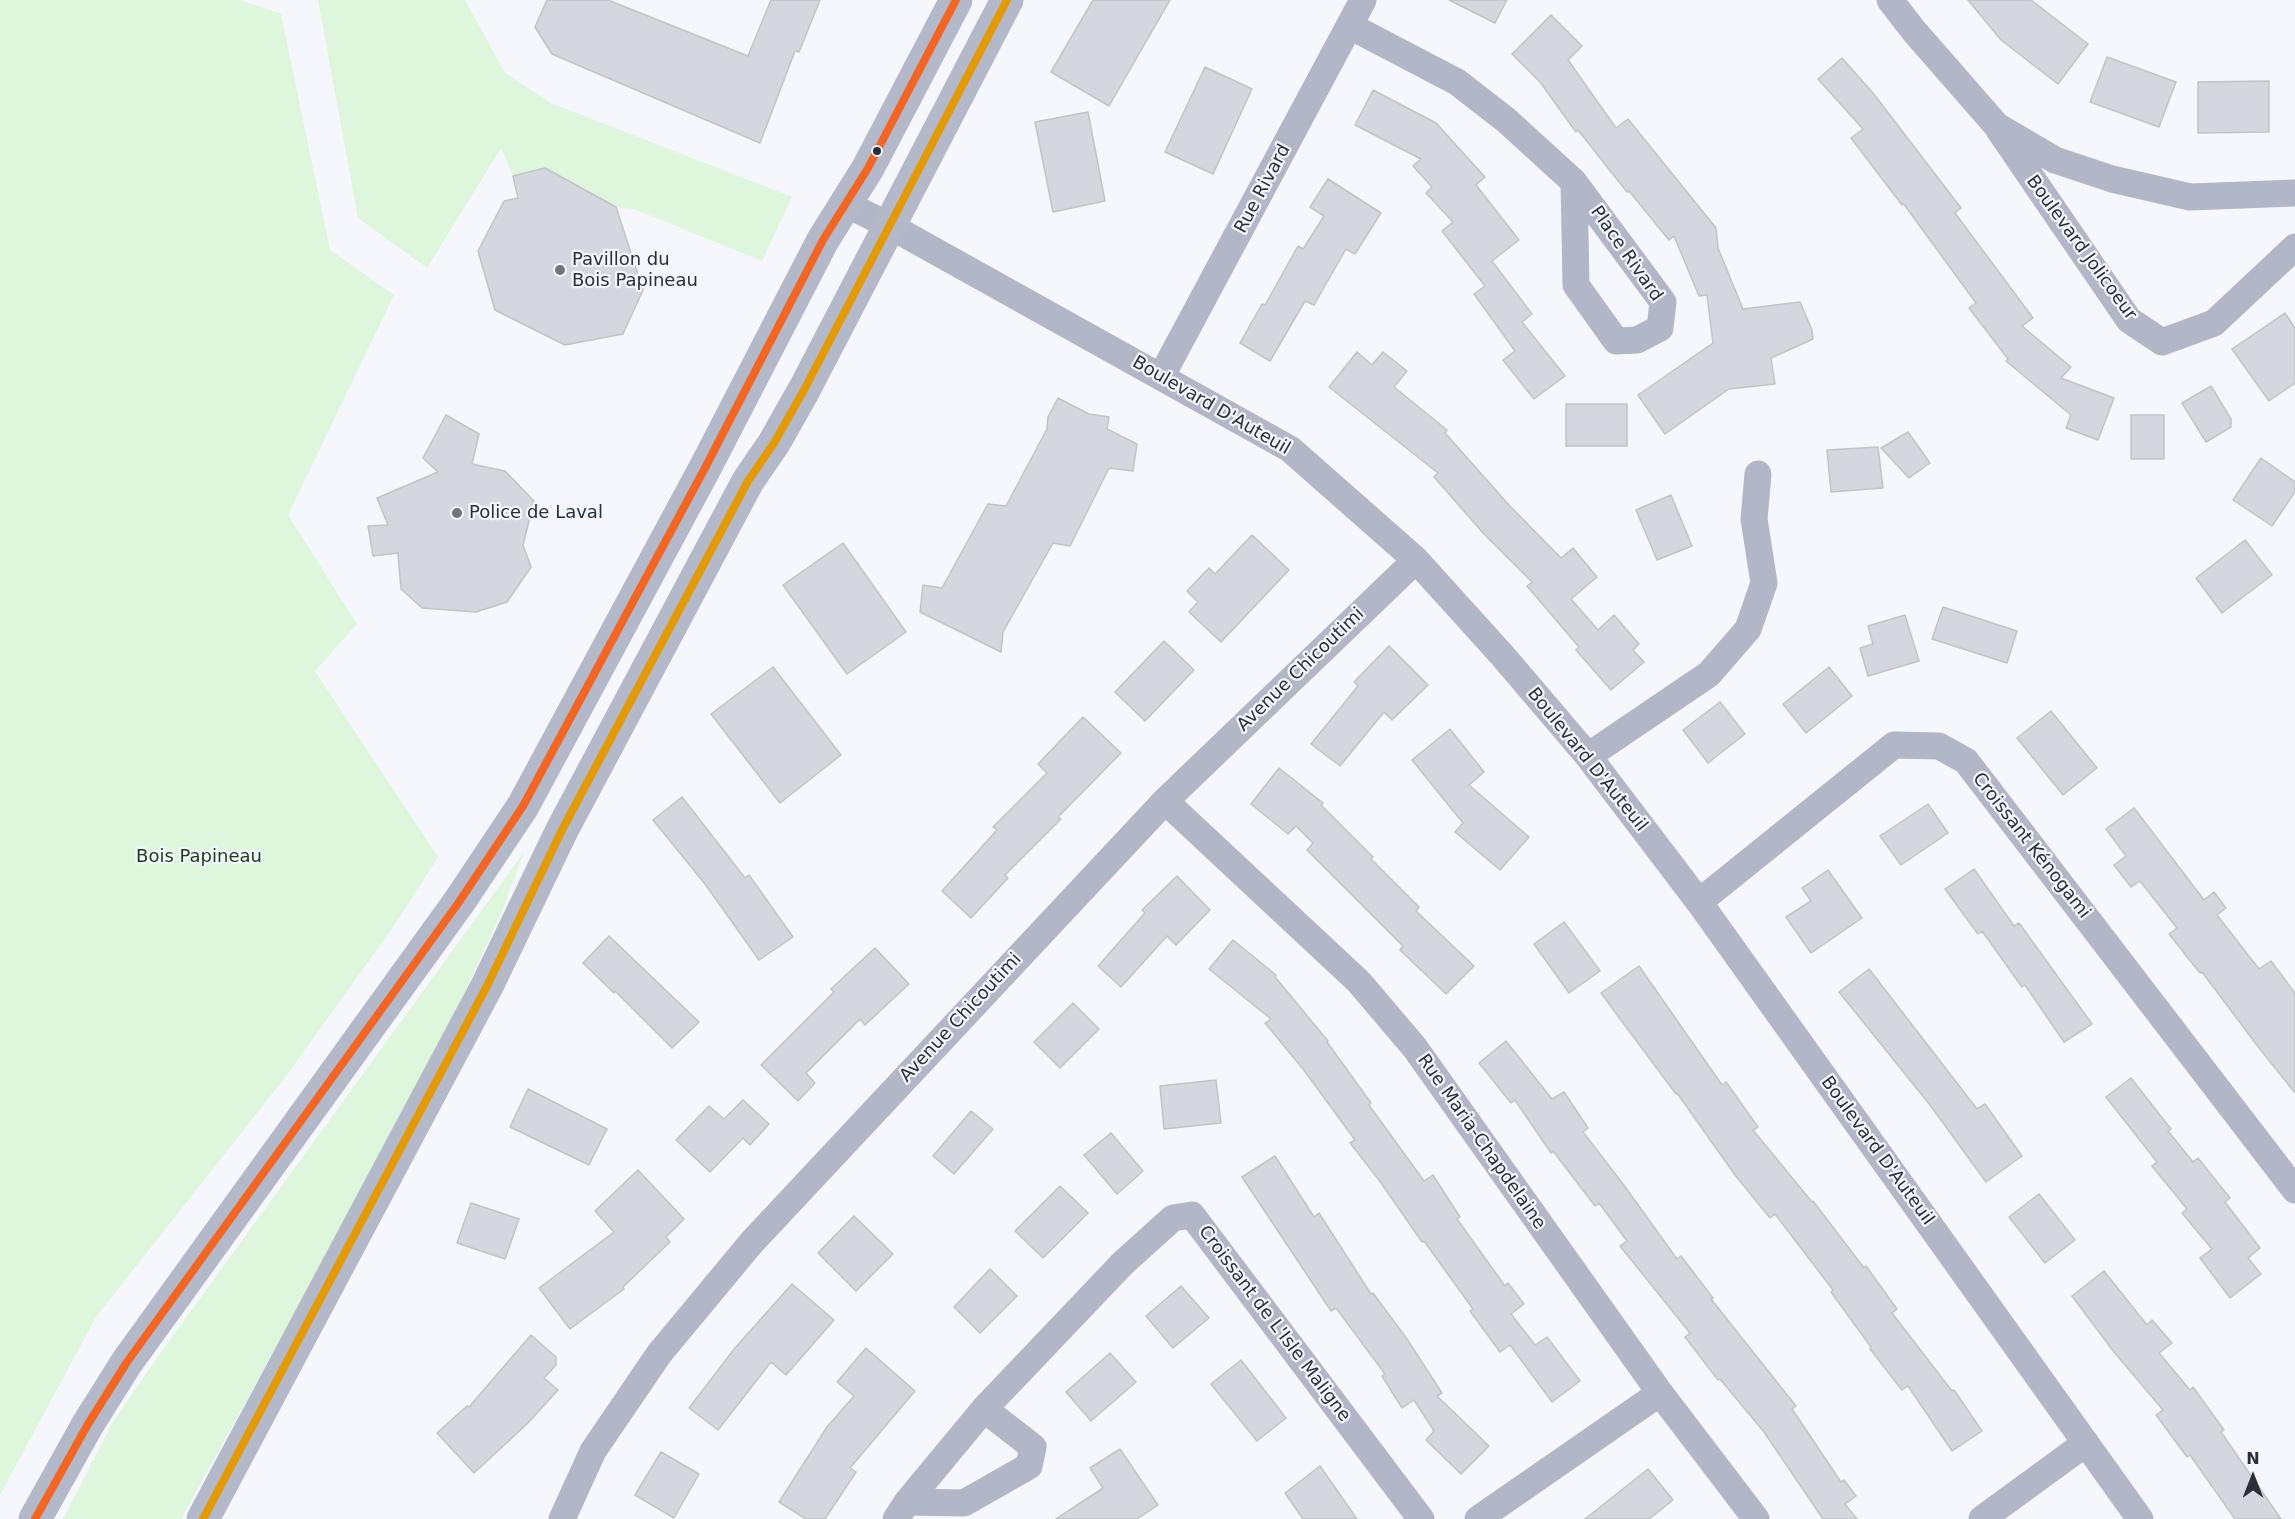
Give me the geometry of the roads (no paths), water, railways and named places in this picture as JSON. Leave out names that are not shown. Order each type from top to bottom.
[{"type":"main road","points":[[35,1519],[87,1424],[127,1362],[482,870],[523,806],[722,436],[823,240],[868,168],[956,0]]},
{"type":"main road","points":[[203,1519],[487,986],[549,854],[748,481],[774,443],[1007,0]]},
{"type":"main road","points":[[722,436],[774,443]]},
{"type":"main road","points":[[616,634],[655,655]]},
{"type":"street","name":"Rue Rivard","points":[[1161,377],[1364,0]]},
{"type":"street","name":"Boulevard Jolicoeur","points":[[1890,0],[1997,126],[2129,320],[2162,342],[2214,323],[2295,247]]},
{"type":"street","name":"Place Rivard","points":[[1350,26],[1457,82],[1506,120],[1574,182],[1663,302],[1660,328],[1637,340],[1616,341],[1576,285],[1574,182]]},
{"type":"street","name":"Boulevard Jolicoeur","points":[[1997,126],[2055,160],[2112,179],[2190,197],[2295,193]]},
{"type":"street","name":"Boulevard D'Auteuil","points":[[846,204],[890,226],[1290,449],[1416,560],[1502,655],[1588,756],[1699,902],[2140,1519]]},
{"type":"street","points":[[1588,756],[1709,674],[1748,628],[1764,584],[1754,519],[1758,474]]},
{"type":"street","name":"Avenue Chicoutimi","points":[[562,1519],[593,1451],[659,1354],[752,1242],[1165,801],[1416,560]]},
{"type":"street","name":"Croissant Kénogami","points":[[1699,902],[1894,745],[1939,746],[1966,761],[2295,1190]]},
{"type":"street","name":"Rue Maria-Chapdelaine","points":[[1165,801],[1359,982],[1415,1048],[1660,1393],[1756,1519]]},
{"type":"street","name":"Croissant de L'Isle Maligne","points":[[901,1511],[984,1409],[1123,1263],[1173,1218],[1192,1215],[1421,1519]]},
{"type":"street","points":[[1478,1519],[1660,1393]]},
{"type":"street","name":"Croissant de L'Isle Maligne","points":[[901,1511],[964,1503],[1029,1466],[1033,1447],[984,1409]]},
{"type":"street","points":[[1982,1519],[2086,1443]]},
{"type":"place","name":"Pavillon du Bois Papineau","points":[[560,270]]},
{"type":"place","name":"Police de Laval","points":[[457,513]]},
{"type":"park label","name":"Bois Papineau","points":[[199,857]]}]
